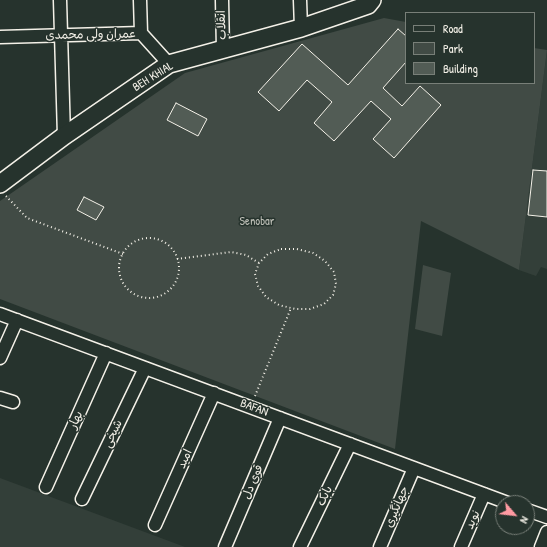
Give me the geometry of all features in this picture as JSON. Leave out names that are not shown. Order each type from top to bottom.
[{"type":"street","points":[[60,0],[64,136]]},
{"type":"street","points":[[140,0],[141,33]]},
{"type":"street","name":"انقلاب","points":[[222,0],[223,50]]},
{"type":"street","points":[[300,0],[301,28]]},
{"type":"street","name":"BEH KHIAL","points":[[3,189],[64,136],[169,64],[301,28],[368,5],[372,0]]},
{"type":"street","name":"عمران ولی محمدی","points":[[0,37],[141,33],[169,64]]},
{"type":"street","name":"BAFAN","points":[[0,314],[495,498]]},
{"type":"street","points":[[0,358],[17,320]]},
{"type":"street","name":"بهار","points":[[46,487],[106,353]]},
{"type":"street","name":"شیخی","points":[[82,499],[145,368]]},
{"type":"street","name":"امید","points":[[155,525],[214,393]]},
{"type":"street","points":[[0,398],[13,402]]},
{"type":"street","name":"قوی دل","points":[[225,547],[280,418]]},
{"type":"street","name":"بابک","points":[[300,547],[350,444]]},
{"type":"street","name":"جهانگیری","points":[[380,547],[414,468]]},
{"type":"street","name":"نوید","points":[[461,547],[484,494]]},
{"type":"street","points":[[535,513],[547,517]]},
{"type":"street","points":[[540,547],[547,532]]},
{"type":"path","points":[[3,189],[27,218],[123,254]]},
{"type":"path","points":[[151,238],[165,242],[178,259],[178,274],[172,287],[160,296],[146,297],[132,292],[122,281],[120,267],[123,254],[127,248],[138,240],[151,238]]},
{"type":"path","points":[[281,249],[297,249],[313,253],[325,262],[334,272],[336,284],[333,296],[324,304],[310,309],[291,308],[279,305],[266,297],[258,286],[255,274],[259,263],[268,254],[281,249]]},
{"type":"path","points":[[178,259],[231,252],[246,255],[259,263]]},
{"type":"path","points":[[250,407],[291,308]]},
{"type":"shaded area","points":[[547,50],[547,269],[541,267],[536,276],[519,270]]},
{"type":"shaded area","points":[[0,478],[185,547],[0,547]]},
{"type":"green space","name":"Senobar","points":[[384,18],[405,22],[405,84],[535,84],[535,48],[547,50],[519,270],[421,221],[395,449],[0,299],[0,201],[185,73]]},
{"type":"green space","points":[[423,265],[451,273],[442,336],[415,329]]},
{"type":"building","points":[[398,29],[405,35],[405,63],[383,88],[402,106],[420,86],[441,105],[394,158],[373,139],[391,119],[371,101],[334,141],[314,123],[332,102],[307,80],[279,111],[258,92],[302,44],[348,85]]},
{"type":"building","points":[[176,103],[207,119],[198,136],[167,120]]},
{"type":"building","points":[[533,170],[547,171],[547,217],[528,215]]},
{"type":"building","points":[[84,197],[104,207],[96,220],[77,210]]}]
